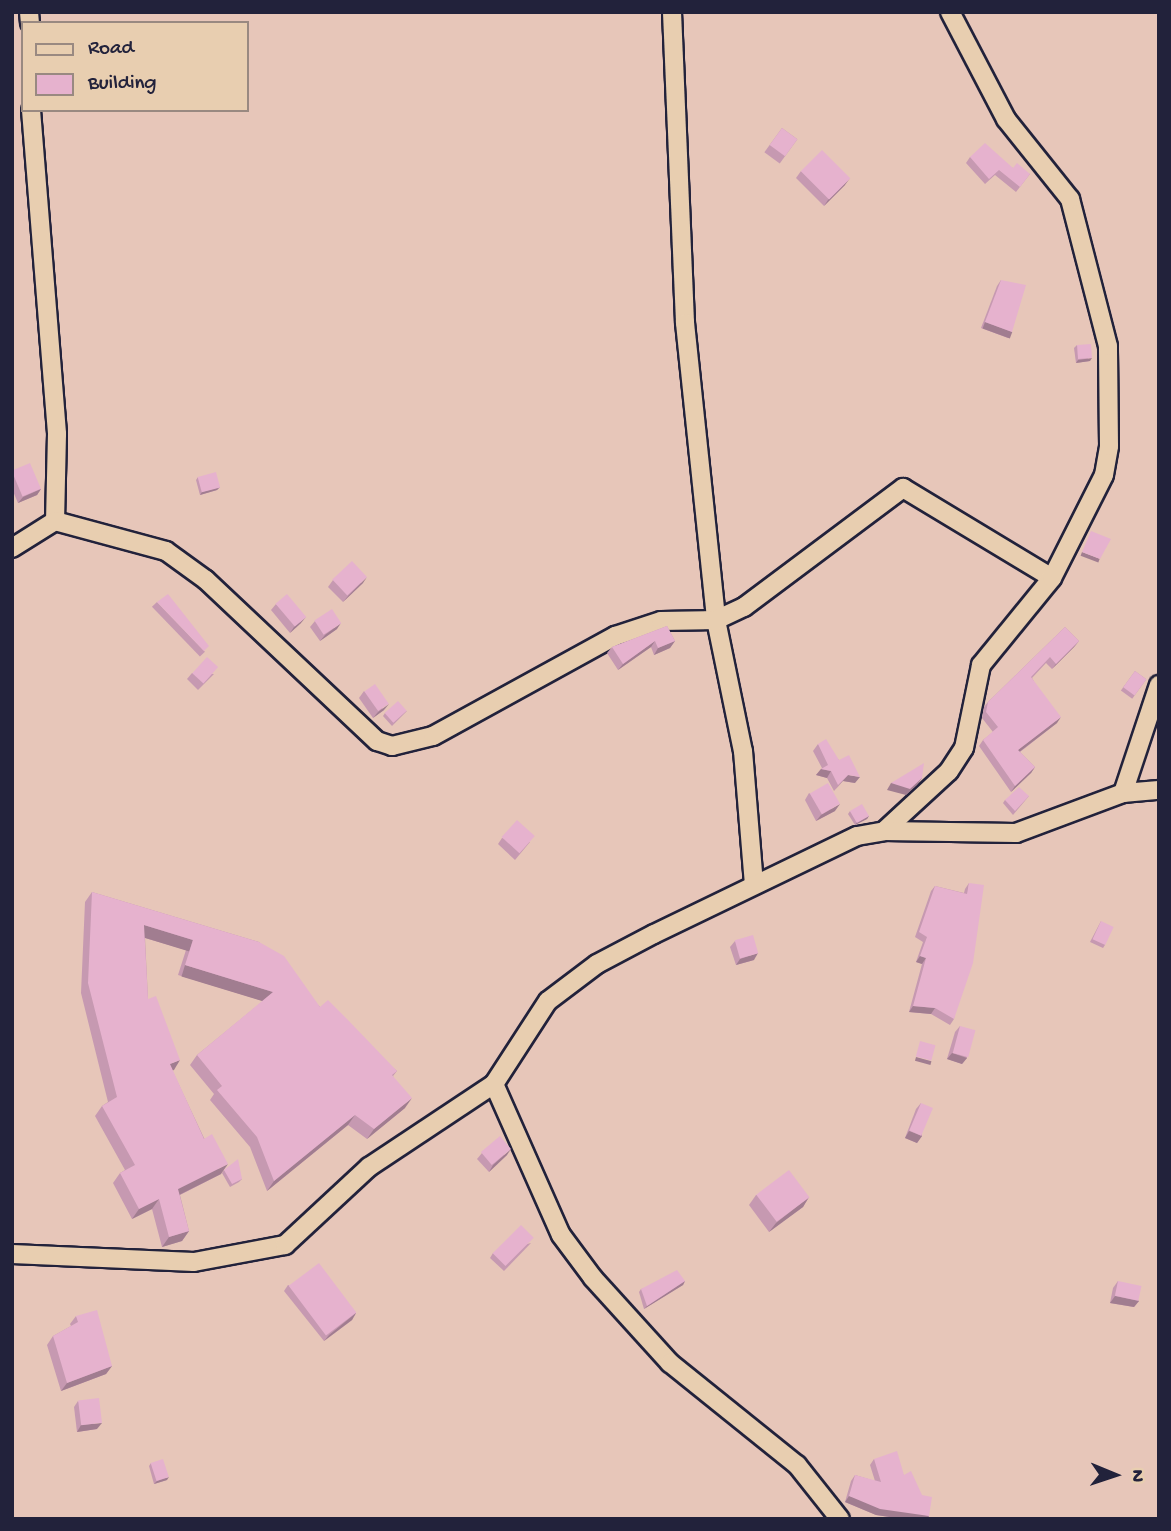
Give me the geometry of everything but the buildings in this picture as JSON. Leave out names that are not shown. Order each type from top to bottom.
[{"type":"street","points":[[672,12],[685,323],[716,620],[743,751],[754,885]]},
{"type":"street","points":[[884,831],[949,771],[964,748],[981,665],[1052,578],[1104,475],[1108,346],[1070,199],[1006,119],[950,12]]},
{"type":"street","points":[[31,112],[57,434],[55,521]]},
{"type":"street","points":[[12,548],[55,521],[147,542],[186,562],[377,741],[392,746],[433,736],[615,636],[661,621],[716,620],[785,579],[903,488],[1052,578]]},
{"type":"street","points":[[1123,793],[1159,685]]},
{"type":"street","points":[[12,1254],[157,1263],[265,1253],[301,1233],[369,1167],[494,1084],[548,1001],[597,964],[857,836],[884,831],[1016,833],[1123,793],[1159,790]]},
{"type":"street","points":[[494,1084],[561,1235],[593,1278],[670,1363],[797,1465],[840,1519]]}]
